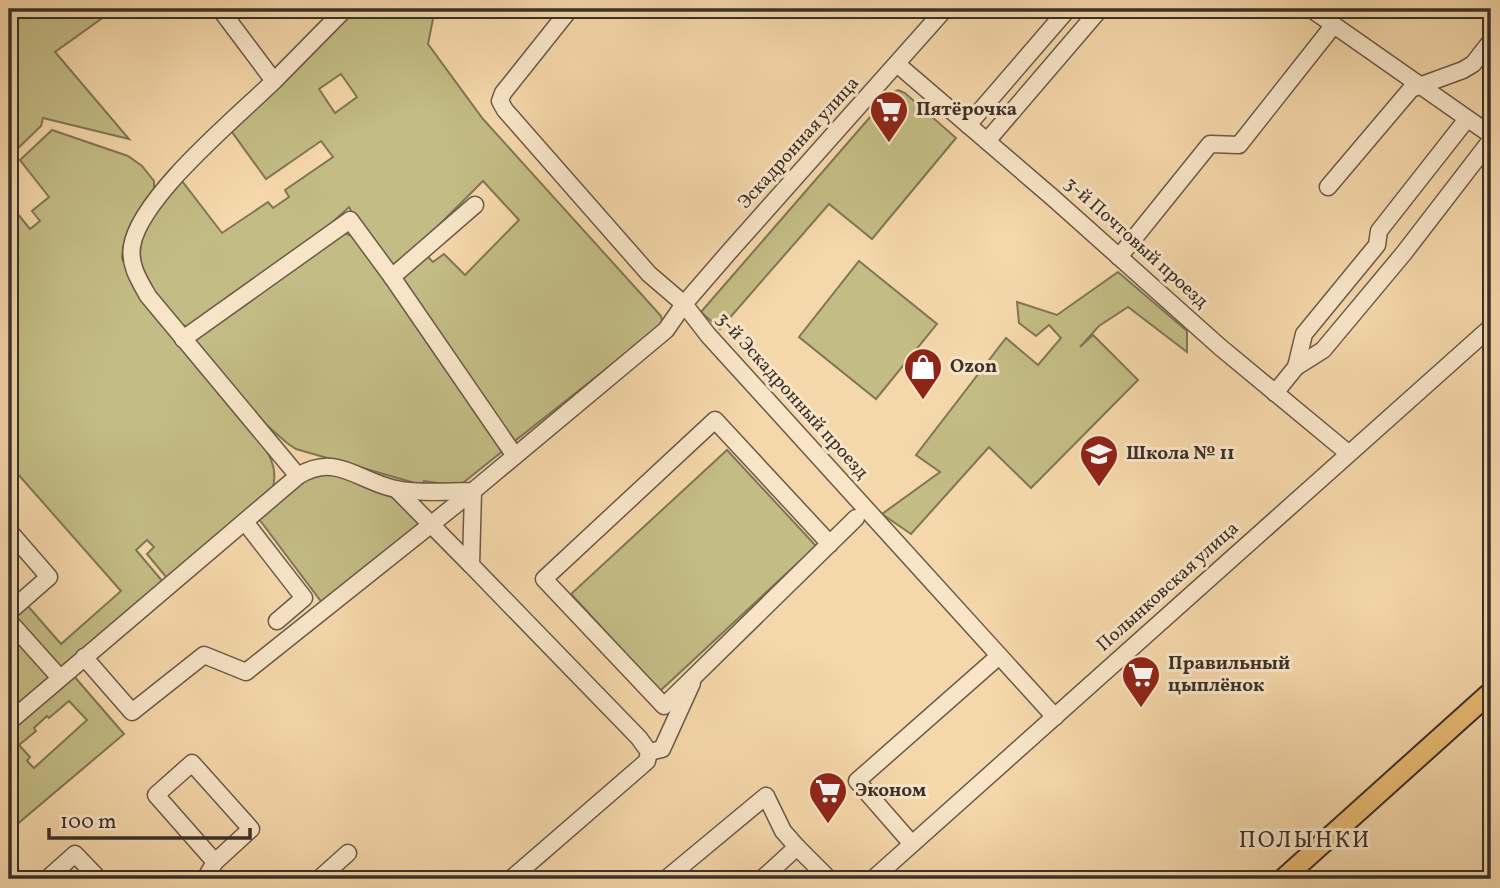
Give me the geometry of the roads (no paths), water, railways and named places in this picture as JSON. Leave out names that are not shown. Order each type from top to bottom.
[{"type":"main road","points":[[1283,879],[1489,699]]},
{"type":"street","points":[[220,9],[274,81]]},
{"type":"street","points":[[298,476],[148,296],[137,277],[132,245],[154,202],[170,181],[345,9]]},
{"type":"street","name":"3-й Эскадронный проезд","points":[[570,9],[503,93],[500,101],[505,110],[649,274],[684,304],[708,335],[1055,718]]},
{"type":"street","name":"Эскадронная улица","points":[[84,657],[132,712],[204,654],[246,672],[515,457],[666,330],[684,304],[945,9]]},
{"type":"street","points":[[968,125],[1068,9]]},
{"type":"street","points":[[987,141],[1100,9]]},
{"type":"street","points":[[1275,393],[1296,367],[1323,350],[1404,253],[1491,138],[1421,85],[1311,9]]},
{"type":"street","points":[[1119,257],[1210,144],[1239,145],[1333,26]]},
{"type":"street","points":[[1328,187],[1411,89],[1463,71],[1473,64],[1491,41]]},
{"type":"street","name":"3-й Почтовый проезд","points":[[897,64],[1275,393],[1348,453]]},
{"type":"street","points":[[1296,367],[1304,334],[1377,245],[1379,231],[1467,119]]},
{"type":"street","points":[[392,277],[475,205]]},
{"type":"street","points":[[183,339],[350,220],[515,457]]},
{"type":"street","name":"Полынковская улица","points":[[873,879],[1491,327]]},
{"type":"street","points":[[830,544],[715,420],[544,579],[664,706],[856,519]]},
{"type":"street","points":[[9,722],[298,476],[310,469],[324,465],[396,489],[473,491],[471,565]]},
{"type":"street","points":[[396,489],[639,738],[649,752],[647,761],[511,879]]},
{"type":"street","points":[[245,522],[304,598],[277,621]]},
{"type":"street","points":[[9,531],[49,576],[9,612]]},
{"type":"street","points":[[9,621],[60,678]]},
{"type":"street","points":[[912,844],[856,781],[999,656]]},
{"type":"street","points":[[649,752],[662,749],[696,675]]},
{"type":"street","points":[[205,879],[215,862],[251,829],[192,763],[156,795],[215,862]]},
{"type":"street","points":[[666,879],[766,796],[783,831],[829,879]]},
{"type":"street","points":[[762,879],[797,847]]},
{"type":"street","points":[[319,879],[348,853]]},
{"type":"street","points":[[47,879],[75,854],[99,879]]},
{"type":"place","name":"Пятёрочка","points":[[889,144]]},
{"type":"place","name":"Ozon","points":[[923,401]]},
{"type":"place","name":"Школа № 11","points":[[1099,488]]},
{"type":"place","name":"Правильный цыплёнок","points":[[1141,709]]},
{"type":"place","name":"Эконом","points":[[828,825]]},
{"type":"district","name":"ПОЛЫНКИ","points":[[1305,841]]}]
